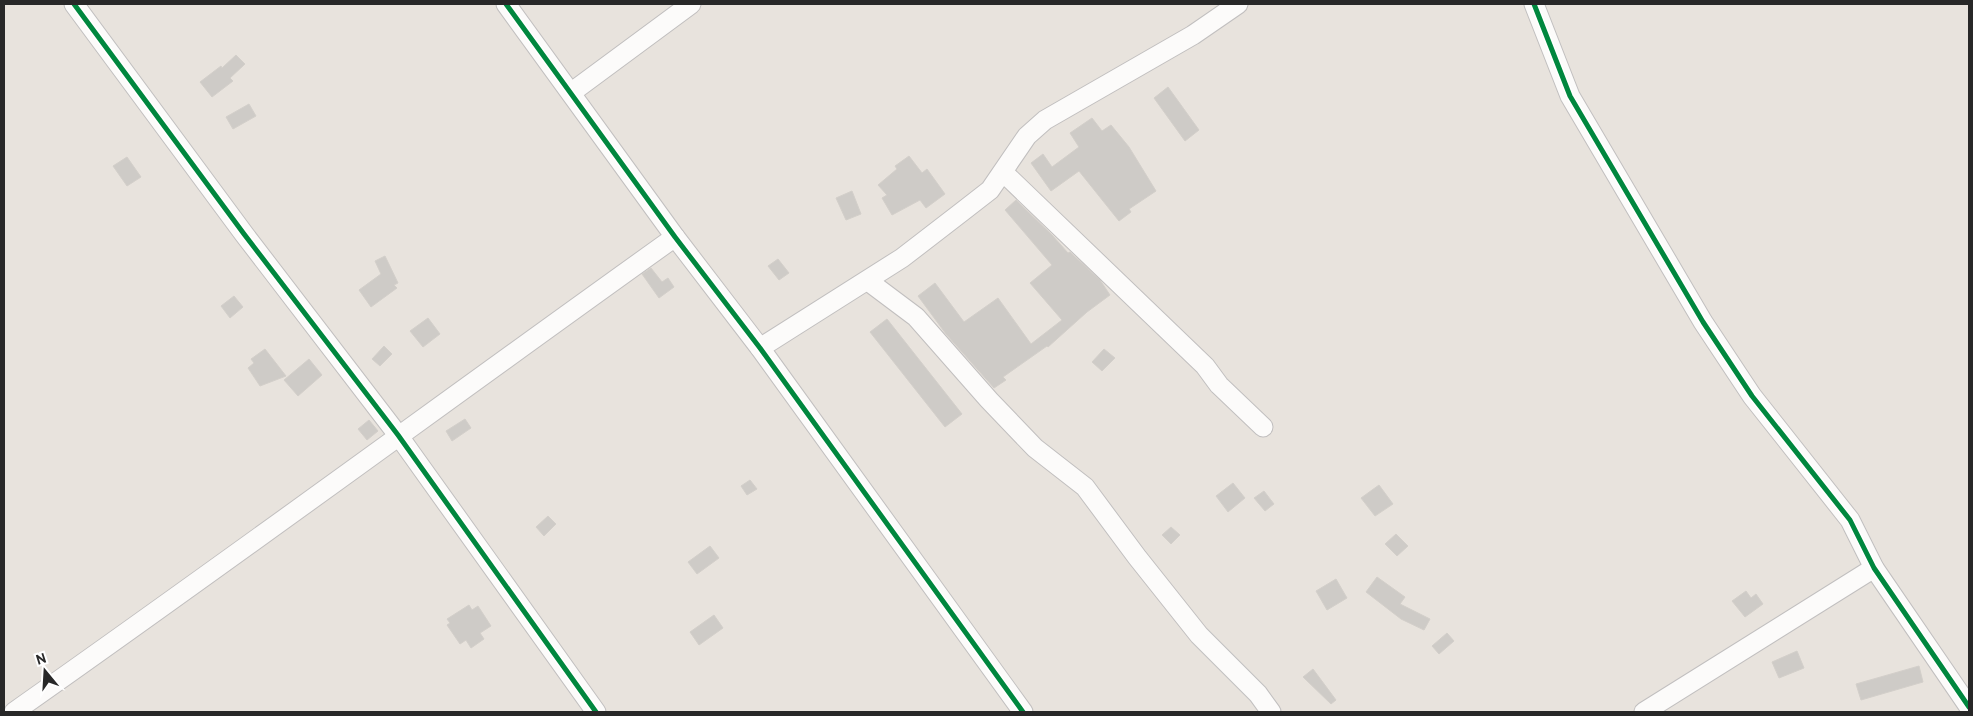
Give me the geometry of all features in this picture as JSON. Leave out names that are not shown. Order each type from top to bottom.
[{"type":"street","points":[[74,4],[244,234],[398,435],[596,712]]},
{"type":"street","points":[[506,4],[572,92],[675,237],[760,348],[1023,712]]},
{"type":"street","points":[[572,92],[691,4]]},
{"type":"street","points":[[760,348],[902,258],[990,190],[1027,136],[1045,120],[1193,35],[1238,4]]},
{"type":"street","points":[[1534,4],[1570,96],[1703,322],[1752,396],[1850,520],[1874,568],[1969,707]]},
{"type":"street","points":[[1004,172],[1205,366],[1219,385],[1262,427]]},
{"type":"street","points":[[14,712],[675,237]]},
{"type":"street","points":[[868,280],[916,317],[989,400],[1035,448],[1085,488],[1198,635],[1258,694],[1271,712]]},
{"type":"street","points":[[1644,712],[1874,568]]},
{"type":"building","points":[[236,55],[245,64],[230,78],[233,81],[212,97],[200,82],[221,66],[222,68]]},
{"type":"building","points":[[1168,87],[1199,130],[1185,141],[1154,98]]},
{"type":"building","points":[[249,104],[256,116],[233,129],[226,117]]},
{"type":"building","points":[[1092,118],[1102,131],[1111,125],[1129,147],[1156,191],[1129,209],[1131,212],[1119,221],[1079,171],[1051,191],[1031,163],[1043,154],[1052,167],[1079,147],[1070,133]]},
{"type":"building","points":[[909,156],[922,173],[927,169],[945,194],[926,208],[920,200],[892,215],[882,198],[887,195],[878,185],[897,169],[895,166]]},
{"type":"building","points":[[127,157],[141,177],[127,186],[113,166]]},
{"type":"building","points":[[852,191],[861,214],[846,220],[836,198]]},
{"type":"building","points":[[1016,200],[1068,253],[1070,252],[1100,280],[1110,295],[1087,312],[1048,347],[1003,377],[1006,380],[994,388],[946,334],[918,296],[935,283],[964,322],[998,298],[1031,344],[1062,320],[1030,283],[1052,265],[1005,210]]},
{"type":"building","points":[[385,256],[398,283],[394,285],[397,288],[371,307],[359,290],[381,274],[375,261]]},
{"type":"building","points":[[778,259],[789,273],[779,280],[768,266]]},
{"type":"building","points":[[651,268],[662,282],[668,278],[674,287],[659,298],[642,274]]},
{"type":"building","points":[[234,296],[243,307],[230,318],[221,306]]},
{"type":"building","points":[[428,318],[440,334],[423,347],[410,331]]},
{"type":"building","points":[[887,319],[962,414],[945,427],[870,332]]},
{"type":"building","points":[[384,346],[392,354],[380,366],[372,359]]},
{"type":"building","points":[[265,349],[286,376],[260,386],[248,368],[254,363],[251,359]]},
{"type":"building","points":[[1104,349],[1115,358],[1102,371],[1092,362]]},
{"type":"building","points":[[309,359],[322,375],[298,396],[284,380]]},
{"type":"building","points":[[465,419],[471,428],[452,441],[446,431]]},
{"type":"building","points":[[369,420],[378,431],[367,440],[358,429]]},
{"type":"building","points":[[750,480],[757,489],[747,495],[741,486]]},
{"type":"building","points":[[1233,483],[1245,498],[1228,512],[1216,496]]},
{"type":"building","points":[[1379,485],[1393,504],[1375,516],[1361,498]]},
{"type":"building","points":[[1264,491],[1274,504],[1265,511],[1254,498]]},
{"type":"building","points":[[548,516],[556,524],[544,536],[536,527]]},
{"type":"building","points":[[1171,527],[1180,535],[1171,544],[1162,535]]},
{"type":"building","points":[[1396,534],[1408,546],[1397,556],[1385,544]]},
{"type":"building","points":[[710,546],[719,558],[697,574],[688,562]]},
{"type":"building","points":[[1377,577],[1405,597],[1400,604],[1430,619],[1424,630],[1401,619],[1366,592]]},
{"type":"building","points":[[1336,579],[1347,598],[1327,610],[1316,591]]},
{"type":"building","points":[[1746,591],[1751,598],[1756,594],[1763,604],[1745,617],[1732,601]]},
{"type":"building","points":[[469,605],[472,610],[478,606],[491,626],[480,633],[484,639],[471,648],[466,640],[460,644],[447,625],[450,623],[447,619]]},
{"type":"building","points":[[714,615],[723,628],[699,645],[690,632]]},
{"type":"building","points":[[1447,633],[1454,641],[1439,654],[1432,646]]},
{"type":"building","points":[[1797,651],[1804,668],[1779,678],[1772,662]]},
{"type":"building","points":[[1919,666],[1923,682],[1861,700],[1856,684]]},
{"type":"building","points":[[1313,669],[1336,700],[1331,704],[1303,677]]},
{"type":"cycle path","points":[[74,4],[244,234],[398,435],[596,712]]},
{"type":"cycle path","points":[[506,4],[675,237],[760,348],[1023,712]]},
{"type":"cycle path","points":[[1534,4],[1570,96],[1703,322],[1752,396],[1850,520],[1874,568],[1969,707]]}]
